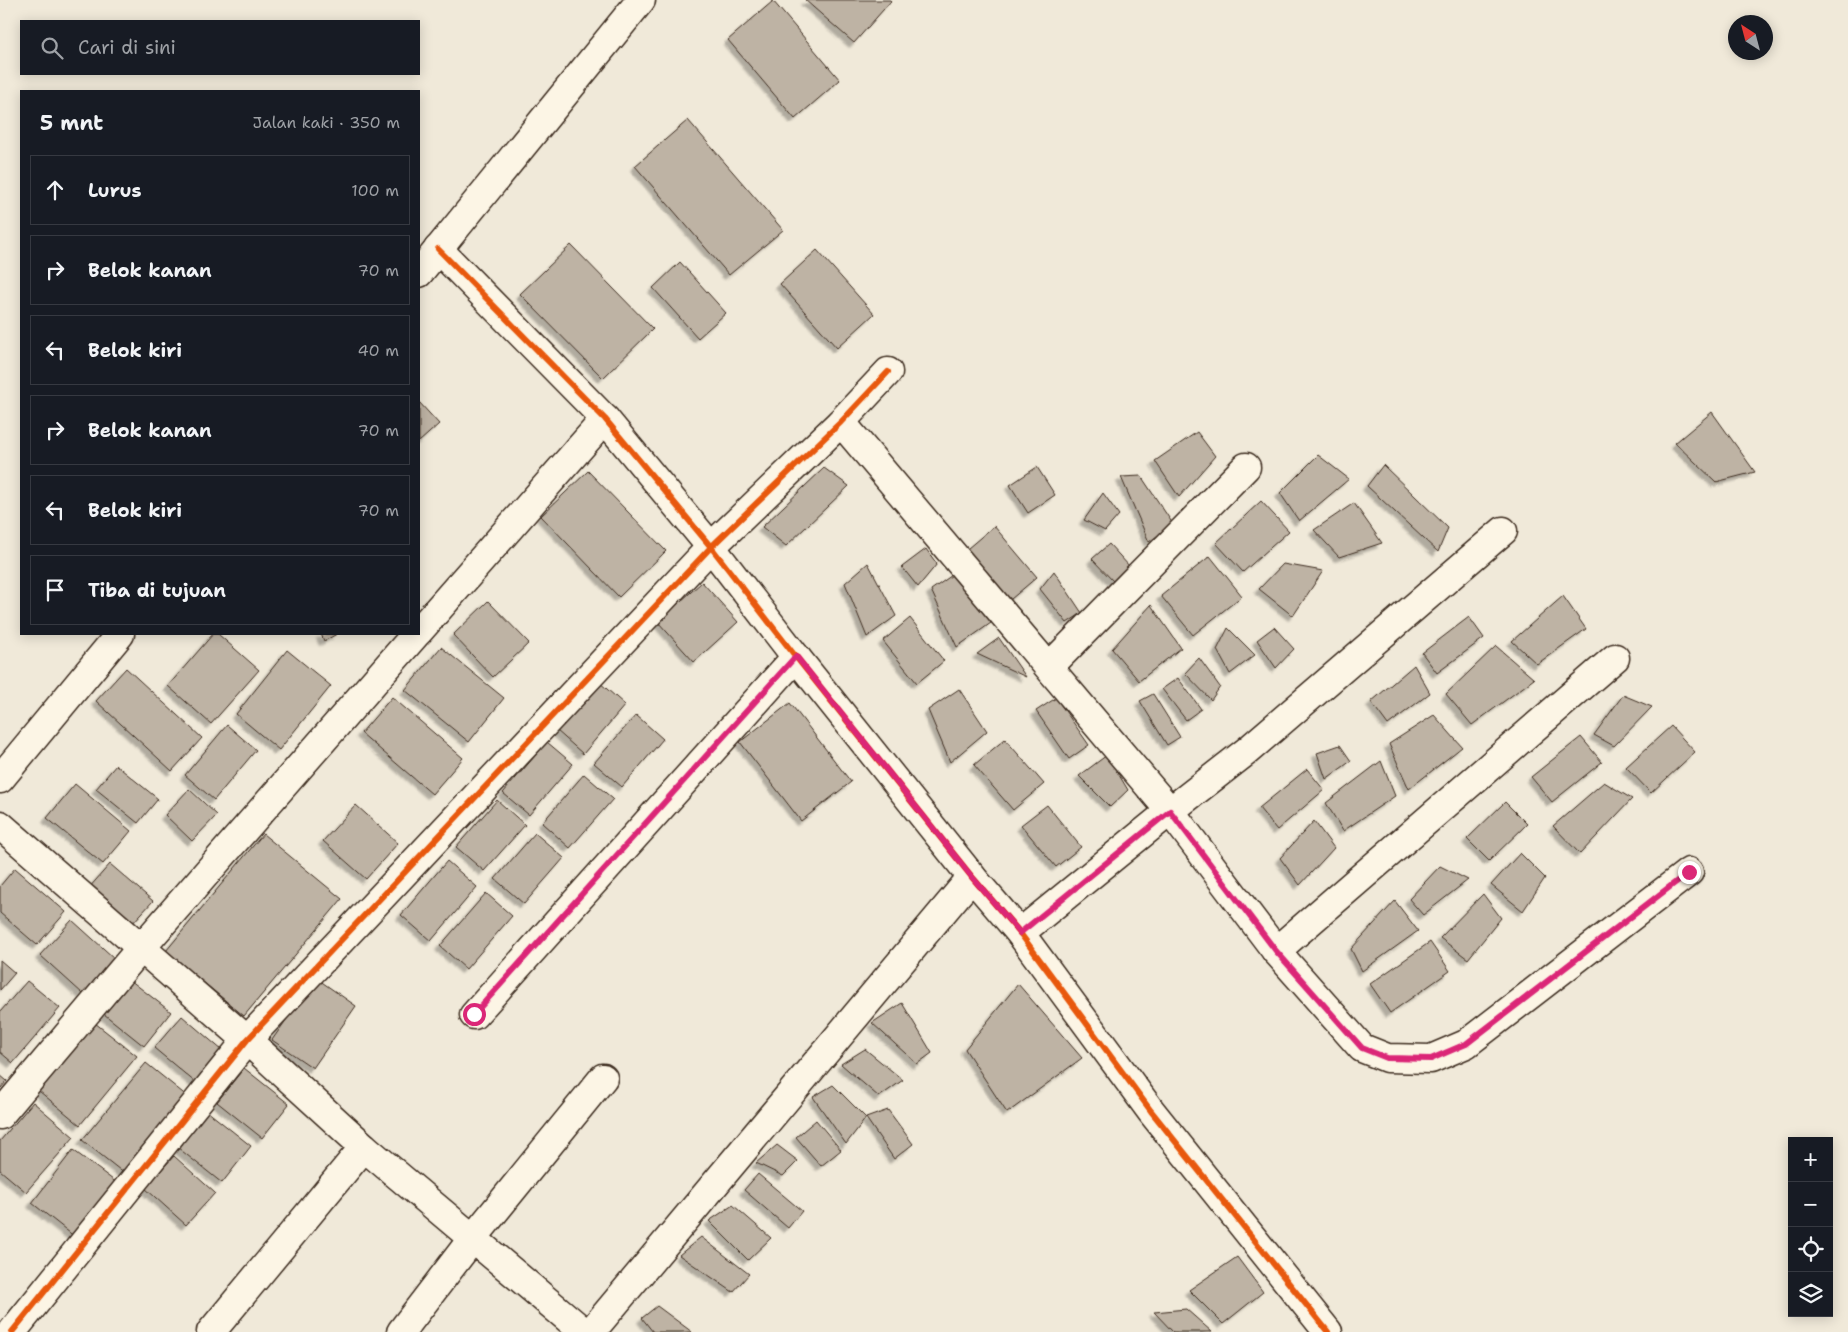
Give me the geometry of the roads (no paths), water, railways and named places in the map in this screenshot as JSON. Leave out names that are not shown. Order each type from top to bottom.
[{"type":"main road","points":[[420,272],[641,0]]},
{"type":"main road","points":[[438,250],[605,419],[711,547],[972,877],[1020,933],[1151,1111],[1328,1332]]},
{"type":"main road","points":[[12,1332],[247,1040],[711,547],[841,422],[888,372]]},
{"type":"main road","points":[[420,630],[605,419]]},
{"type":"main road","points":[[841,422],[1170,811],[1276,951],[1362,1048],[1387,1058],[1431,1059],[1466,1044],[1689,872]]},
{"type":"main road","points":[[1049,667],[1246,467]]},
{"type":"main road","points":[[1020,933],[1247,751],[1503,531]]},
{"type":"main road","points":[[0,779],[119,635]]},
{"type":"main road","points":[[0,1115],[141,948],[415,635]]},
{"type":"main road","points":[[474,1014],[796,656]]},
{"type":"main road","points":[[1276,951],[1615,658]]},
{"type":"main road","points":[[0,825],[247,1040],[364,1147],[584,1332]]},
{"type":"main road","points":[[591,1332],[972,877]]},
{"type":"main road","points":[[401,1332],[473,1238],[603,1078]]},
{"type":"main road","points":[[211,1332],[364,1147]]}]
